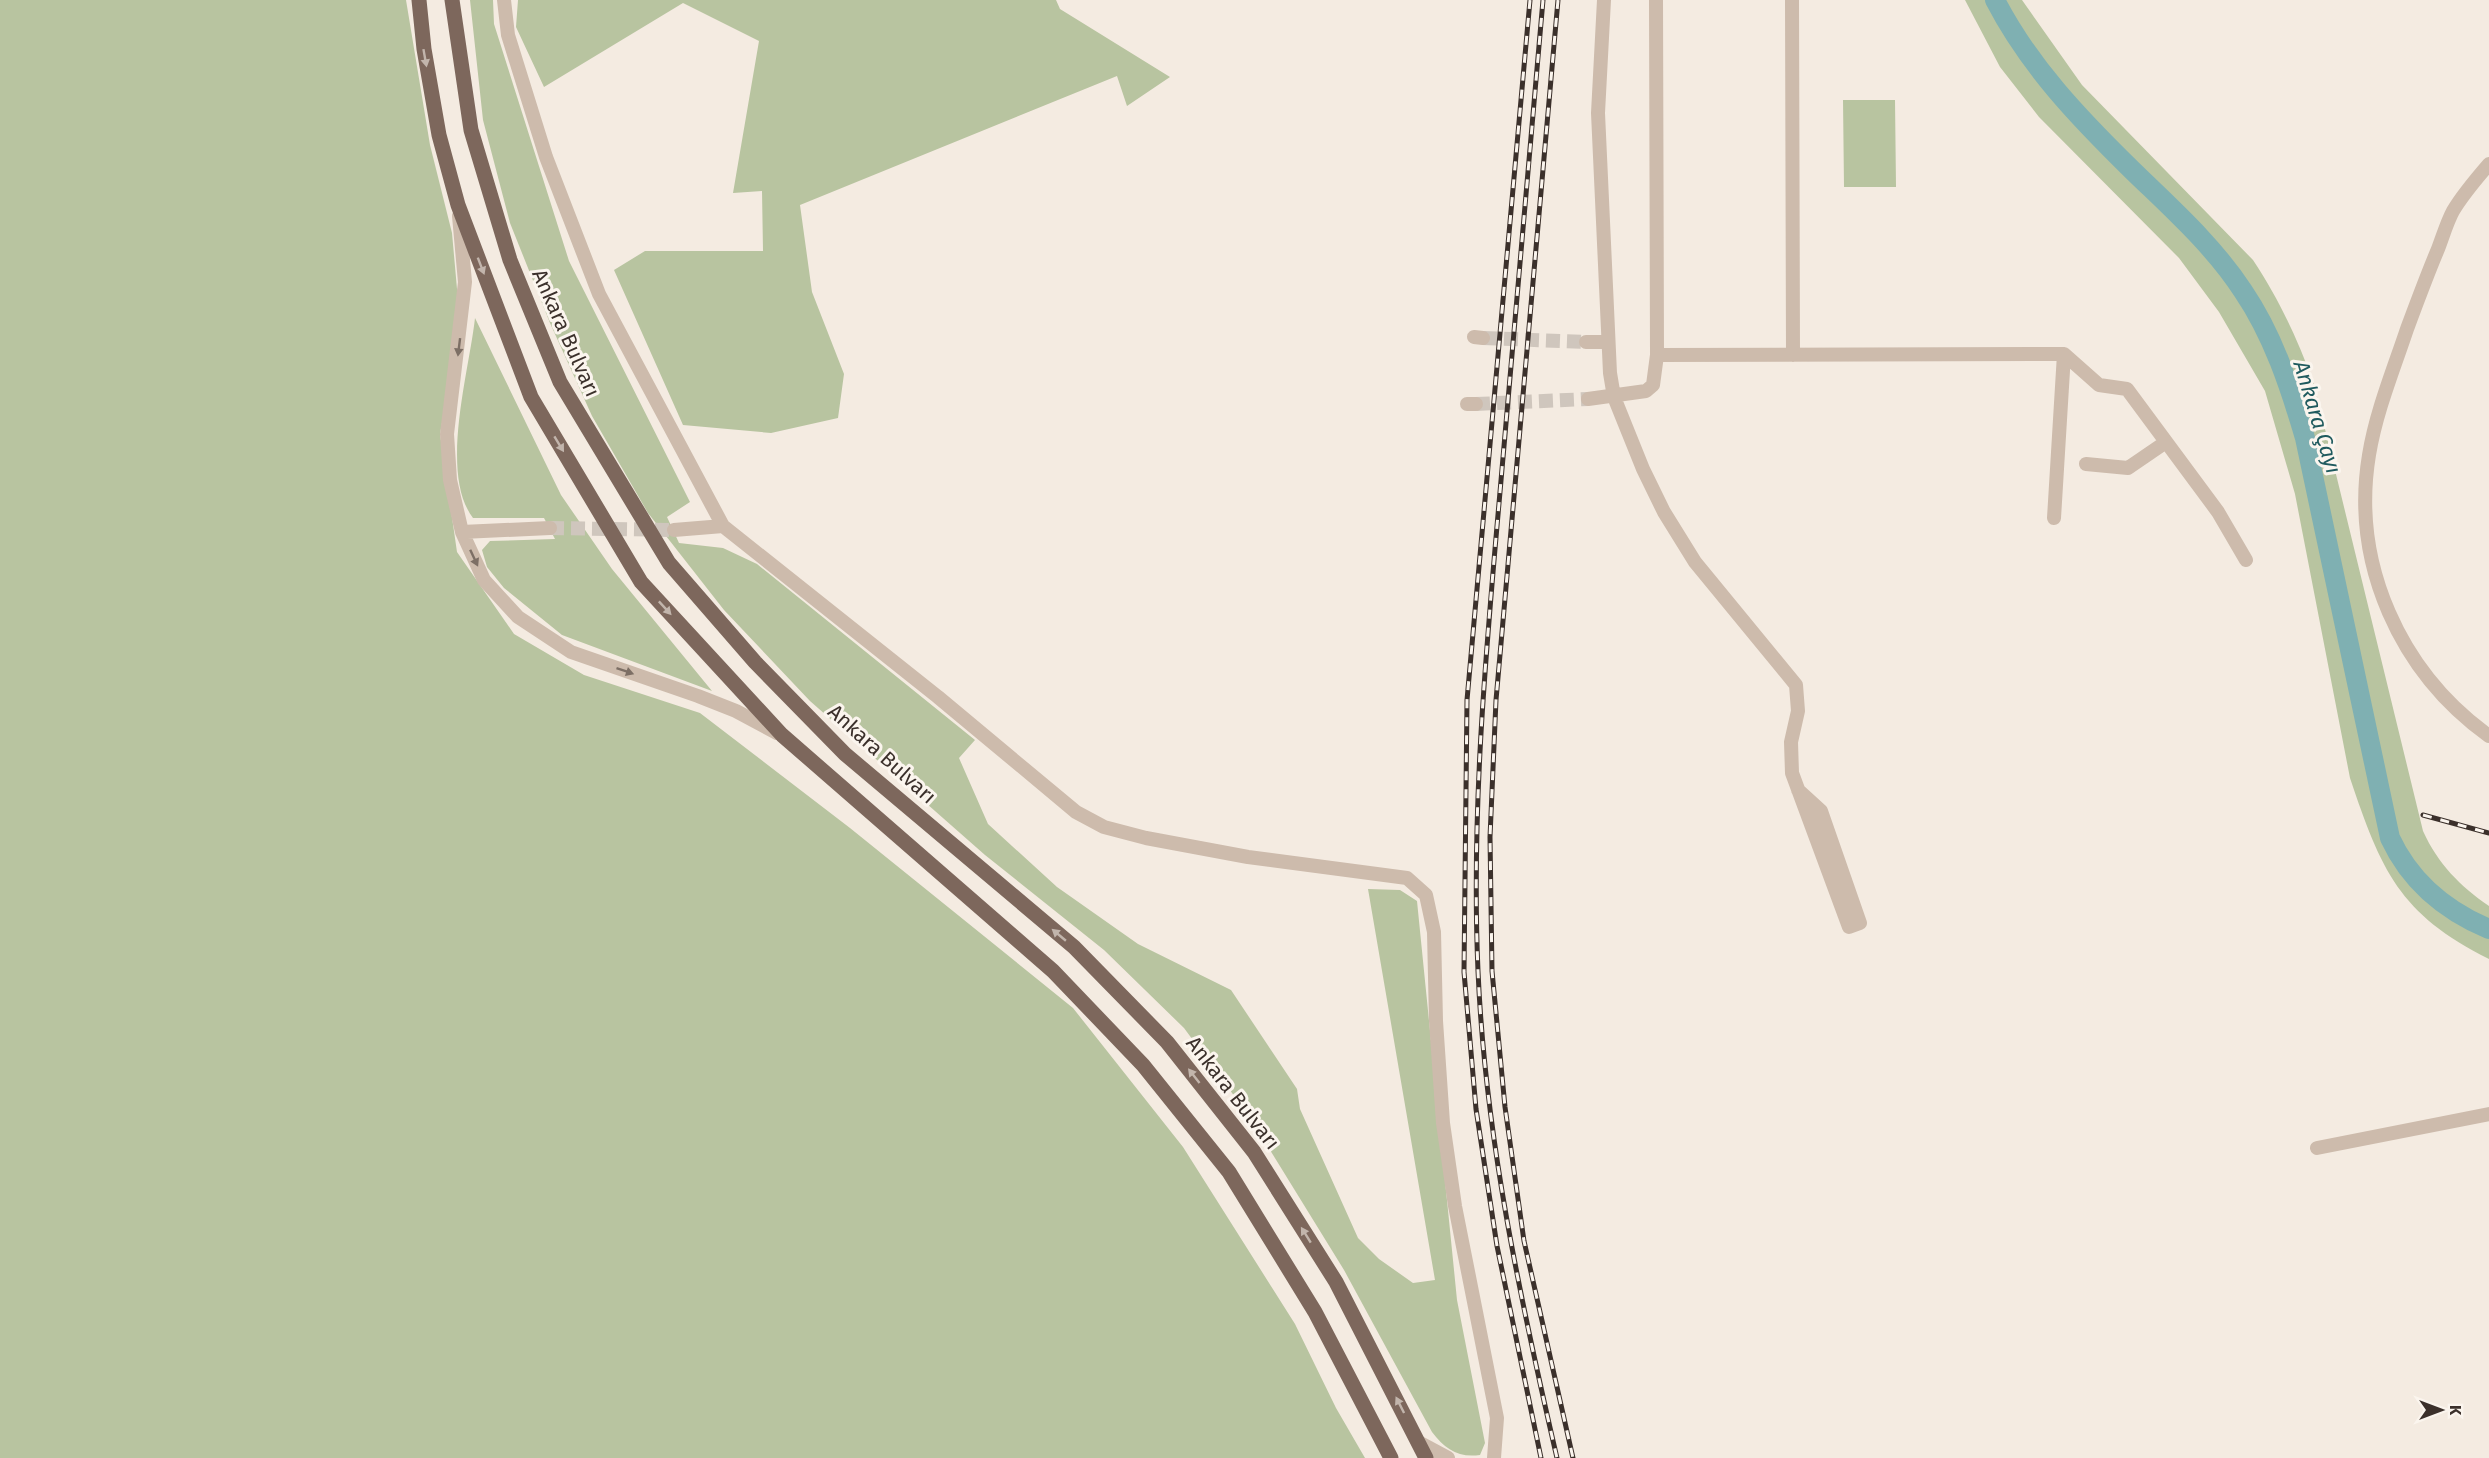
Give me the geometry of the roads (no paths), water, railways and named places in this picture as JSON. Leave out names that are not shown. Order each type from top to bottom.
[{"type":"main road","points":[[419,0],[424,49],[439,135],[459,205],[531,397],[641,582],[782,735],[1053,971],[1143,1065],[1229,1172],[1315,1312],[1391,1458]]},
{"type":"main road","name":"Ankara Bulvarı","points":[[452,0],[471,130],[510,260],[561,382],[669,563],[755,662],[845,754],[1074,947],[1167,1042],[1254,1152],[1336,1282],[1426,1458]]},
{"type":"street","points":[[504,0],[508,35],[546,157],[599,294],[723,526],[938,698],[1076,813],[1104,827],[1146,838],[1248,857],[1407,878],[1426,895],[1434,932],[1436,1022],[1443,1123],[1455,1206],[1497,1418],[1491,1456]]},
{"type":"street","points":[[1604,0],[1598,113],[1608,342],[1614,397],[1653,490],[1695,562],[1796,685],[1798,711],[1791,742],[1792,773],[1798,790],[1849,927],[1860,923],[1821,812],[1798,790]]},
{"type":"street","points":[[1588,399],[1646,391],[1653,385],[1657,355],[1656,0]]},
{"type":"street","points":[[1792,0],[1793,355]]},
{"type":"street","points":[[2489,164],[2453,211],[2414,308],[2378,414],[2366,484],[2368,543],[2381,595],[2405,648],[2426,678],[2454,708],[2489,736]]},
{"type":"street","points":[[459,205],[465,282],[447,434],[450,480],[462,532],[484,580],[518,617],[571,652],[707,699],[782,735]]},
{"type":"street","points":[[1586,342],[1608,342]]},
{"type":"street","points":[[1657,355],[2064,354],[2099,385],[2127,389],[2218,512],[2246,560]]},
{"type":"street","points":[[2054,518],[2064,354]]},
{"type":"street","points":[[2086,464],[2128,468],[2166,442]]},
{"type":"street","points":[[674,530],[723,526]]},
{"type":"street","points":[[462,532],[550,528]]},
{"type":"street","points":[[2317,1148],[2489,1114]]},
{"type":"street","points":[[1420,1443],[1448,1458]]},
{"type":"waterway","name":"Ankara Çayı","points":[[1995,0],[2023,47],[2056,90],[2093,131],[2205,243],[2231,274],[2254,308],[2272,343],[2287,381],[2305,438],[2390,838],[2408,868],[2431,893],[2458,913],[2489,929]]},
{"type":"tunnel","points":[[1483,338],[1586,342]]},
{"type":"tunnel","points":[[1476,404],[1588,399]]},
{"type":"tunnel","points":[[550,528],[674,530]]},
{"type":"railway","points":[[1530,0],[1467,700],[1464,972],[1476,1109],[1497,1246],[1541,1458]]},
{"type":"railway","points":[[1543,0],[1485,671],[1478,791],[1476,911],[1482,1032],[1496,1155],[1530,1337],[1557,1458]]},
{"type":"railway","points":[[1558,0],[1496,700],[1490,837],[1492,971],[1505,1107],[1524,1241],[1573,1458]]},
{"type":"railway","points":[[2423,815],[2489,833]]}]
